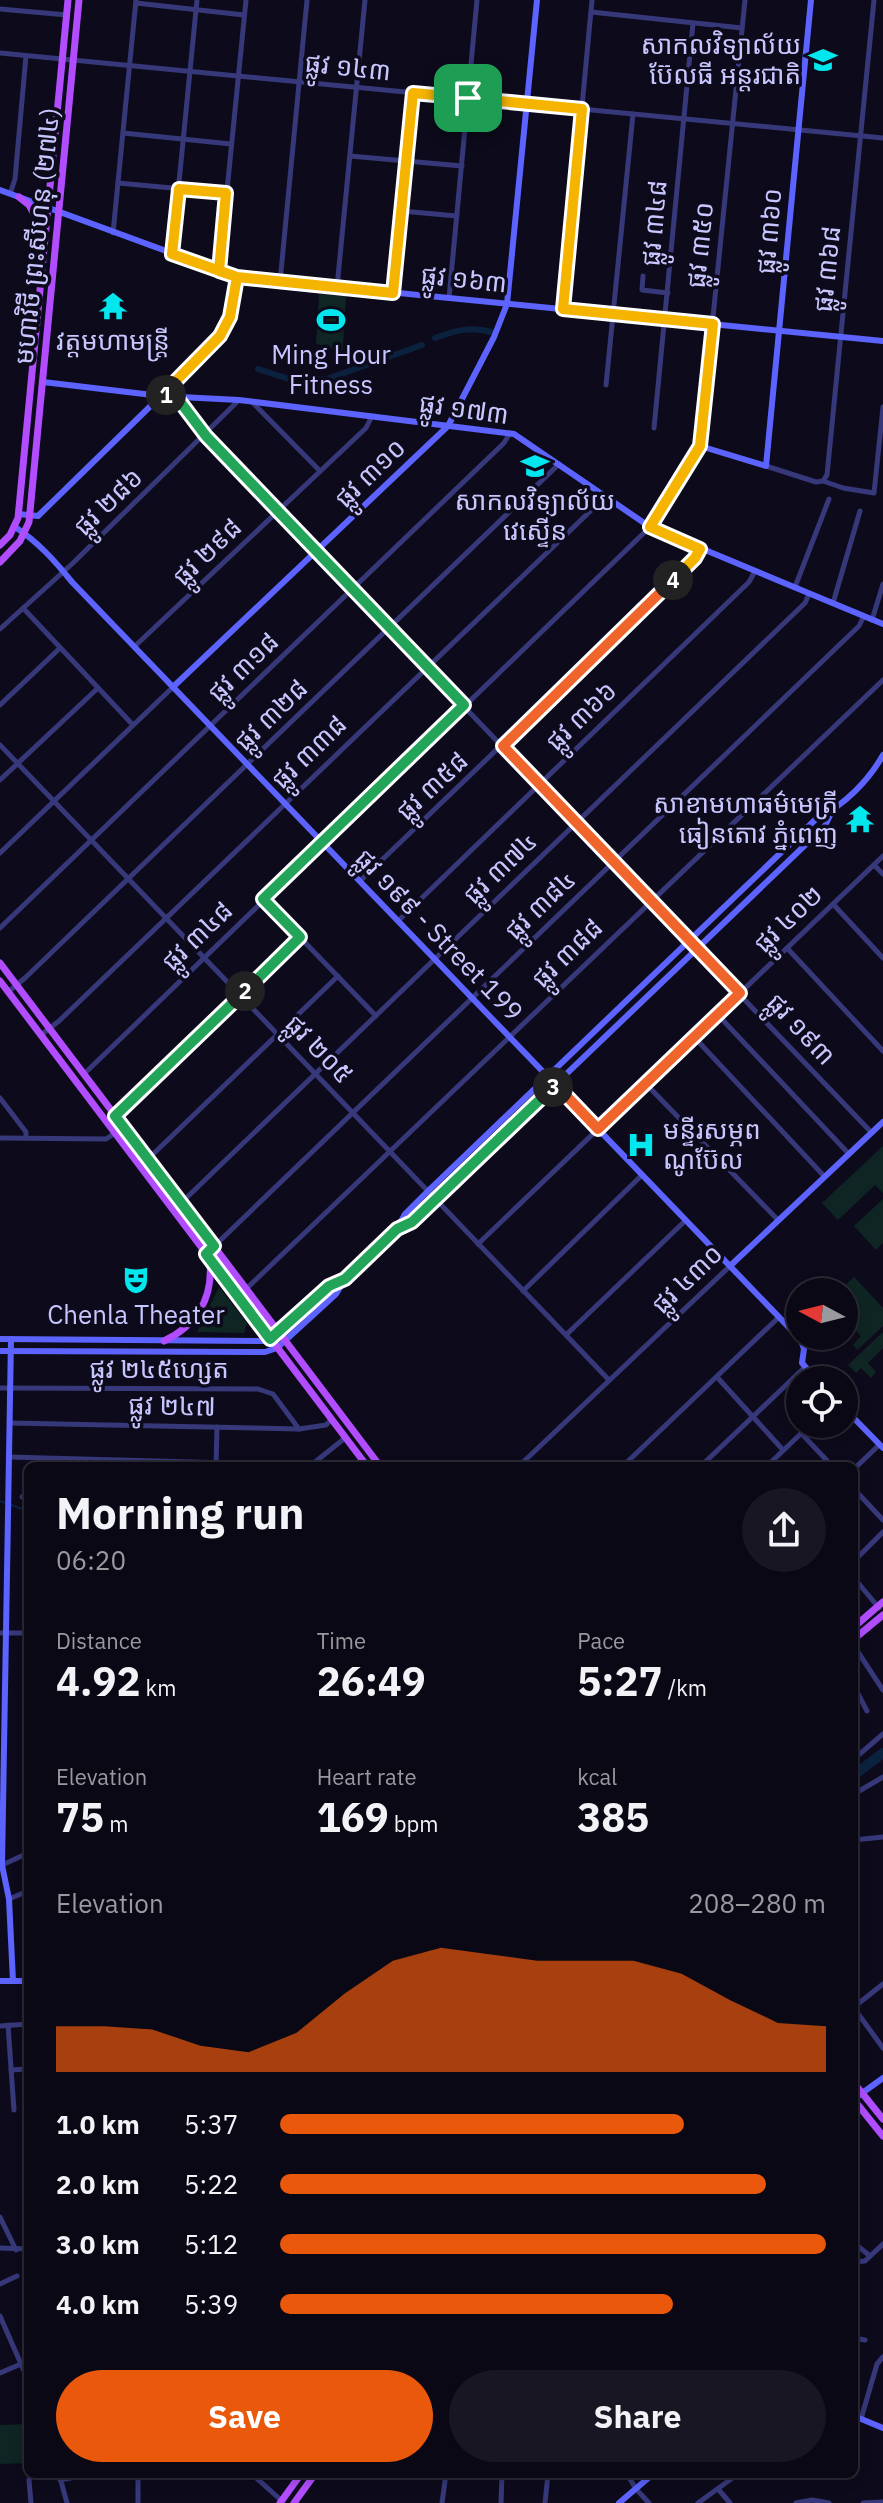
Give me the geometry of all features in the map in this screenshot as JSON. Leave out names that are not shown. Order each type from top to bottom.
[{"type":"main road","name":"មហាវិថី ព្រះសីហនុ (២៧៤)","points":[[0,545],[15,527],[18,514],[68,0]]},
{"type":"main road","name":"មហាវិថី ព្រះសីហនុ (២៧៤)","points":[[0,562],[25,533],[30,515],[79,0]]},
{"type":"main road","points":[[19,197],[29,205],[45,237]]},
{"type":"main road","points":[[0,963],[377,1462]]},
{"type":"main road","points":[[0,981],[364,1462]]},
{"type":"main road","points":[[164,1341],[187,1327],[203,1306],[211,1277],[208,1257]]},
{"type":"main road","points":[[858,1624],[882,1609]]},
{"type":"main road","points":[[858,1635],[882,1609]]},
{"type":"main road","points":[[858,2088],[883,2119]]},
{"type":"main road","points":[[858,2105],[883,2136]]},
{"type":"main road","points":[[282,2502],[298,2478]]},
{"type":"main road","points":[[294,2503],[312,2478]]},
{"type":"street","points":[[172,254],[197,0]]},
{"type":"street","points":[[219,271],[246,0]]},
{"type":"street","points":[[280,282],[307,0]]},
{"type":"street","points":[[337,287],[365,0]]},
{"type":"street","points":[[449,298],[477,0]]},
{"type":"street","name":"ផ្លូវ ៣១០","points":[[0,853],[448,426],[494,337],[507,304],[537,0]]},
{"type":"street","points":[[563,309],[592,0]]},
{"type":"street","name":"ផ្លូវ ៣៥០","points":[[650,527],[700,446],[745,0]]},
{"type":"street","name":"ផ្លូវ ៣៦០","points":[[766,466],[811,0]]},
{"type":"street","name":"ផ្លូវ ៣៦៨","points":[[823,481],[827,475],[874,0]]},
{"type":"street","points":[[113,233],[136,2],[244,15]]},
{"type":"street","points":[[0,9],[67,15]]},
{"type":"street","points":[[591,12],[742,28]]},
{"type":"street","name":"ផ្លូវ ៣៤៨","points":[[654,428],[693,23]]},
{"type":"street","name":"ផ្លូវ ១៤៣","points":[[0,53],[883,138]]},
{"type":"street","points":[[10,194],[15,179],[26,56]]},
{"type":"street","points":[[393,293],[413,93]]},
{"type":"street","points":[[606,385],[633,114]]},
{"type":"street","points":[[123,133],[231,144]]},
{"type":"street","points":[[350,156],[462,166]]},
{"type":"street","points":[[118,183],[226,193]]},
{"type":"street","name":"ផ្លូវ ១៦៣","points":[[0,190],[237,277],[883,341]]},
{"type":"street","points":[[401,211],[457,216]]},
{"type":"street","points":[[643,276],[642,290],[668,293]]},
{"type":"street","points":[[18,514],[38,516],[220,336],[230,317],[237,277]]},
{"type":"street","name":"ផ្លូវ ១៧៣","points":[[43,382],[161,396],[239,400],[511,433],[520,436],[650,527],[883,624]]},
{"type":"street","name":"ផ្លូវ ១៩៣","points":[[175,395],[206,436],[871,1132]]},
{"type":"street","name":"ផ្លូវ ២៨៦","points":[[0,629],[206,436],[239,400]]},
{"type":"street","points":[[253,403],[320,471]]},
{"type":"street","points":[[700,446],[816,482],[874,493],[883,407]]},
{"type":"street","name":"ផ្លូវ ២៩៨","points":[[134,647],[366,428],[372,416]]},
{"type":"street","name":"ផ្លូវ ៣១៨","points":[[0,928],[353,590],[511,433]]},
{"type":"street","name":"ផ្លូវ ៣២៨","points":[[8,992],[559,464]]},
{"type":"street","name":"ផ្លូវ ៣៣៨","points":[[41,1035],[605,497]]},
{"type":"street","points":[[795,587],[829,499]]},
{"type":"street","points":[[833,603],[860,511]]},
{"type":"street","name":"ផ្លូវ ១៩៩ - Street 199","points":[[15,527],[63,571],[779,1317],[804,1344],[802,1359],[805,1366]]},
{"type":"street","name":"ផ្លូវ ៣៤៨","points":[[83,1074],[650,527]]},
{"type":"street","name":"ផ្លូវ ៣៥៨","points":[[360,881],[694,560],[700,549]]},
{"type":"street","name":"ផ្លូវ ៣៦៦","points":[[398,921],[749,582],[755,571]]},
{"type":"street","points":[[868,618],[883,584]]},
{"type":"street","name":"ផ្លូវ ៣៧៤","points":[[181,1203],[805,603],[809,594]]},
{"type":"street","points":[[23,608],[133,725]]},
{"type":"street","name":"ផ្លូវ ៣៨៤","points":[[208,1257],[214,1246],[868,618]]},
{"type":"street","points":[[0,705],[60,648]]},
{"type":"street","name":"ផ្លូវ ៣៨៨","points":[[246,1289],[883,680]]},
{"type":"street","points":[[0,780],[98,688]]},
{"type":"street","name":"ផ្លូវ ២០៥","points":[[0,745],[609,1380]]},
{"type":"street","points":[[875,770],[883,755]]},
{"type":"street","points":[[0,1351],[265,1352],[277,1348],[336,1294],[345,1279],[397,1229],[405,1214],[547,1076],[817,818],[832,811],[883,766]]},
{"type":"street","points":[[875,770],[883,778]]},
{"type":"street","points":[[397,1229],[412,1222],[697,949],[825,826],[832,811]]},
{"type":"street","name":"ផ្លូវ ៤០២","points":[[478,1244],[883,856]]},
{"type":"street","points":[[874,865],[883,874]]},
{"type":"street","points":[[263,899],[376,1016]]},
{"type":"street","points":[[833,904],[883,958]]},
{"type":"street","points":[[115,1116],[300,937]]},
{"type":"street","points":[[787,948],[883,1051]]},
{"type":"street","points":[[148,1159],[338,976]]},
{"type":"street","points":[[718,1015],[848,1153]]},
{"type":"street","points":[[694,1037],[824,1176]]},
{"type":"street","points":[[646,1084],[778,1220]]},
{"type":"street","points":[[0,1098],[26,1132],[26,1138]]},
{"type":"street","name":"ផ្លូវ ៤៣០","points":[[523,1462],[883,1122]]},
{"type":"street","points":[[0,1138],[106,1139],[115,1133]]},
{"type":"street","points":[[523,1291],[642,1175]]},
{"type":"street","points":[[566,1335],[686,1220]]},
{"type":"street","points":[[0,1339],[270,1339],[329,1286],[345,1279]]},
{"type":"street","points":[[627,1462],[779,1317]]},
{"type":"street","points":[[11,1339],[3,1633],[1,1866],[9,1899],[13,1981]]},
{"type":"street","points":[[716,1377],[783,1450]]},
{"type":"street","points":[[705,1462],[786,1385]]},
{"type":"street","name":"ផ្លូវ ២៤៥ហ្សេត","points":[[0,1388],[258,1389],[273,1394],[299,1429]]},
{"type":"street","name":"ផ្លូវ ២៤៧","points":[[10,1423],[299,1429],[326,1425],[331,1420]]},
{"type":"street","points":[[858,1422],[881,1446],[858,1466]]},
{"type":"street","points":[[216,1462],[217,1427]]},
{"type":"street","points":[[315,1462],[345,1438]]},
{"type":"street","points":[[771,1462],[796,1438]]},
{"type":"street","points":[[806,1438],[828,1462]]},
{"type":"street","points":[[9,1457],[157,1462]]},
{"type":"street","points":[[858,1493],[883,1520]]},
{"type":"street","points":[[858,1557],[883,1532]]},
{"type":"street","points":[[858,1582],[882,1609]]},
{"type":"street","points":[[3,1633],[24,1633]]},
{"type":"street","points":[[858,1652],[883,1690]]},
{"type":"street","points":[[858,1694],[867,1711]]},
{"type":"street","points":[[858,1756],[883,1734]]},
{"type":"street","points":[[858,1792],[883,1777]]},
{"type":"street","points":[[858,1840],[883,1837]]},
{"type":"street","points":[[1,1866],[24,1855]]},
{"type":"street","points":[[9,1899],[24,1893]]},
{"type":"street","points":[[0,1981],[24,1981]]},
{"type":"street","points":[[858,2004],[883,1984]]},
{"type":"street","points":[[858,2013],[883,2048]]},
{"type":"street","points":[[0,2026],[24,2024]]},
{"type":"street","points":[[8,2025],[14,2110]]},
{"type":"street","points":[[11,2070],[24,2069]]},
{"type":"street","points":[[858,2096],[883,2078]]},
{"type":"street","points":[[0,2217],[16,2250]]},
{"type":"street","points":[[858,2262],[865,2261],[883,2244]]},
{"type":"street","points":[[858,2246],[870,2256]]},
{"type":"street","points":[[0,2248],[24,2249]]},
{"type":"street","points":[[876,2250],[883,2256]]},
{"type":"street","points":[[0,2284],[17,2276]]},
{"type":"street","points":[[0,2316],[24,2369]]},
{"type":"street","points":[[858,2339],[865,2340]]},
{"type":"street","points":[[858,2414],[877,2364],[883,2357]]},
{"type":"street","points":[[0,2373],[21,2364]]},
{"type":"street","points":[[858,2417],[883,2428]]},
{"type":"street","points":[[30,2478],[31,2503]]},
{"type":"street","points":[[60,2478],[67,2503]]},
{"type":"street","points":[[138,2478],[138,2503]]},
{"type":"street","points":[[256,2478],[282,2502]]},
{"type":"street","points":[[442,2503],[445,2478]]},
{"type":"street","points":[[501,2503],[502,2478]]},
{"type":"street","points":[[545,2503],[548,2478]]},
{"type":"street","points":[[629,2478],[649,2503]]},
{"type":"street","points":[[619,2503],[648,2478]]},
{"type":"street","points":[[698,2503],[733,2478]]},
{"type":"street","points":[[718,2489],[730,2503]]},
{"type":"street","points":[[863,2503],[883,2502]]},
{"type":"street","points":[[796,2503],[829,2503]]},
{"type":"green space","name":"Ming Hour Fitness","points":[[319,294],[346,296],[342,362],[334,362],[334,349],[316,344]]},
{"type":"green space","points":[[883,1146],[883,1193],[875,1185],[838,1220],[822,1203]]},
{"type":"green space","points":[[883,1199],[883,1243],[876,1250],[854,1226]]},
{"type":"green space","points":[[858,1281],[883,1308],[883,1326],[858,1349],[861,1336],[858,1333]]},
{"type":"green space","points":[[219,1287],[247,1323],[244,1333],[197,1332]]},
{"type":"green space","points":[[883,1332],[883,1348],[868,1363],[876,1372],[871,1378],[861,1368],[858,1371],[858,1366],[848,1365]]},
{"type":"green space","points":[[24,2424],[24,2463],[0,2464],[0,2425]]},
{"type":"waterway","points":[[435,338],[462,330],[491,332]]},
{"type":"waterway","points":[[258,369],[292,380],[327,379],[422,345]]},
{"type":"waterway","points":[[0,1501],[24,1510]]},
{"type":"waterway","points":[[858,1772],[883,1753]]},
{"type":"place","name":"សាកលវិទ្យាល័យ ប៊ែលធី អន្តរជាតិ","points":[[823,60]]},
{"type":"place","name":"វត្តមហាមន្រ្តី","points":[[113,306]]},
{"type":"place","name":"Ming Hour Fitness","points":[[331,320]]},
{"type":"place","name":"សាកលវិទ្យាល័យ វេស្ទើន","points":[[535,466]]},
{"type":"place","name":"សាខាមហាធម៌មេត្រី ធៀនតោវ ភ្នំពេញ","points":[[860,819]]},
{"type":"place","name":"មន្ទីរសម្ភព ណូប៊ែល","points":[[641,1145]]},
{"type":"place","name":"Chenla Theater","points":[[136,1280]]},
{"type":"route","points":[[468,98],[413,93],[393,293],[237,277],[219,271],[172,254],[179,189],[226,193],[219,271],[237,277],[230,317],[220,336],[161,396],[175,395],[206,436],[464,705],[263,899],[300,937],[115,1116],[214,1246],[206,1254],[270,1339],[329,1286],[345,1279],[397,1229],[412,1222],[555,1084],[598,1129],[740,993],[503,746],[695,558],[700,549],[650,527],[700,446],[713,324],[563,309],[582,109],[468,98]]}]
